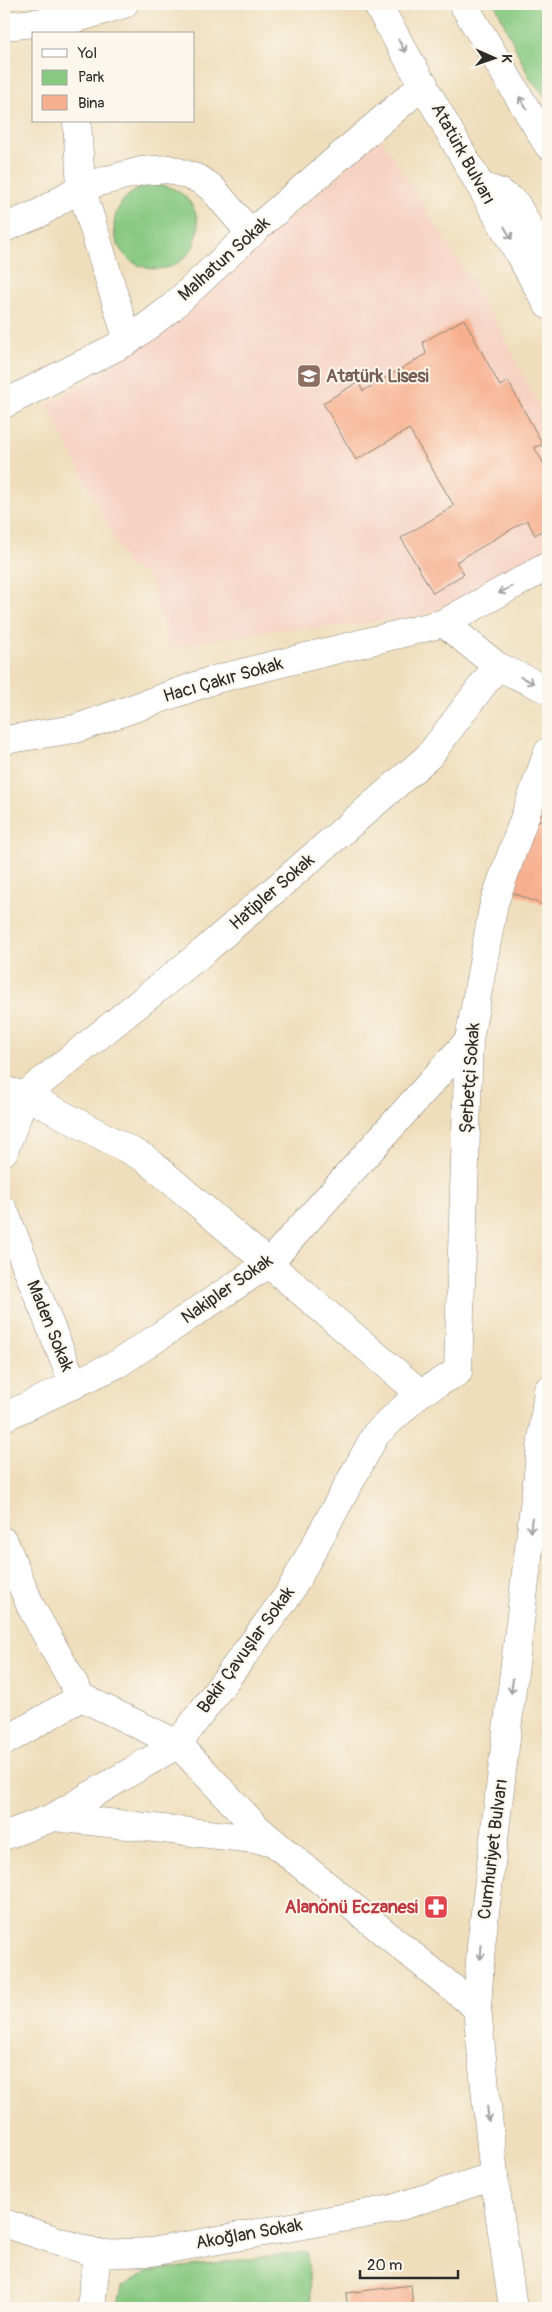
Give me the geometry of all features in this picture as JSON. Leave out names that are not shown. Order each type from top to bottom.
[{"type":"street","points":[[4,26],[72,26],[124,4]]},
{"type":"street","name":"Atatürk Bulvarı","points":[[377,4],[548,305]]},
{"type":"street","points":[[463,4],[548,145]]},
{"type":"street","name":"Malhatun Sokak","points":[[4,404],[128,341],[171,308],[251,234],[424,84]]},
{"type":"street","points":[[77,122],[81,187],[128,341]]},
{"type":"street","points":[[4,228],[40,213],[81,187],[155,169],[183,172],[199,179],[212,188],[251,234]]},
{"type":"street","points":[[481,186],[501,193],[516,204],[548,263]]},
{"type":"street","name":"Hacı Çakır Sokak","points":[[4,740],[75,728],[213,680],[444,623],[548,566]]},
{"type":"street","points":[[444,623],[497,666],[548,690]]},
{"type":"street","name":"Hatipler Sokak","points":[[14,1093],[203,952],[429,756],[497,666]]},
{"type":"street","name":"Şerbetçi Sokak","points":[[420,1393],[458,1372],[469,1040],[494,903],[548,752]]},
{"type":"street","name":"Nakipler Sokak","points":[[4,1416],[119,1363],[268,1264],[469,1040]]},
{"type":"street","points":[[4,1151],[14,1093],[146,1158],[420,1393]]},
{"type":"street","name":"Maden Sokak","points":[[4,1211],[74,1385]]},
{"type":"street","name":"Cumhuriyet Bulvarı","points":[[513,2308],[494,2176],[478,2008],[481,1946],[548,1390]]},
{"type":"street","name":"Bekir Çavuşlar Sokak","points":[[4,1836],[54,1817],[178,1744],[288,1595],[376,1434],[420,1393]]},
{"type":"street","points":[[4,1542],[31,1607],[82,1697],[178,1744],[256,1828],[478,2008]]},
{"type":"street","points":[[4,1742],[82,1697]]},
{"type":"street","points":[[54,1817],[272,1841]]},
{"type":"street","name":"Akoğlan Sokak","points":[[4,2223],[97,2254],[151,2252],[392,2209],[494,2176]]},
{"type":"street","points":[[91,2308],[97,2254]]},
{"type":"shaded area","name":"Atatürk Lisesi","points":[[381,138],[496,322],[548,423],[548,557],[425,615],[324,628],[280,629],[169,647],[149,576],[128,566],[47,405],[143,346]]},
{"type":"green space","points":[[495,4],[548,4],[548,99],[530,79]]},
{"type":"green space","points":[[148,185],[164,185],[180,192],[191,203],[198,219],[195,243],[186,257],[180,262],[164,269],[148,269],[132,262],[121,251],[114,235],[114,219],[121,203],[132,192]]},
{"type":"green space","points":[[307,2252],[312,2308],[117,2308],[122,2287],[148,2271]]},
{"type":"building","points":[[464,319],[500,386],[508,381],[543,445],[534,447],[548,471],[548,527],[535,535],[527,520],[456,562],[464,574],[433,593],[401,538],[454,506],[409,429],[356,460],[323,403],[358,382],[363,391],[426,354],[423,342]]},
{"type":"building","points":[[548,790],[548,816],[538,813]]},
{"type":"building","points":[[533,818],[548,823],[548,907],[504,889]]},
{"type":"building","points":[[411,2285],[413,2308],[348,2308],[346,2293]]},
{"type":"place","name":"Atatürk Lisesi","points":[[309,376]]},
{"type":"place","name":"Alanönü Eczanesi","points":[[436,1907]]}]
